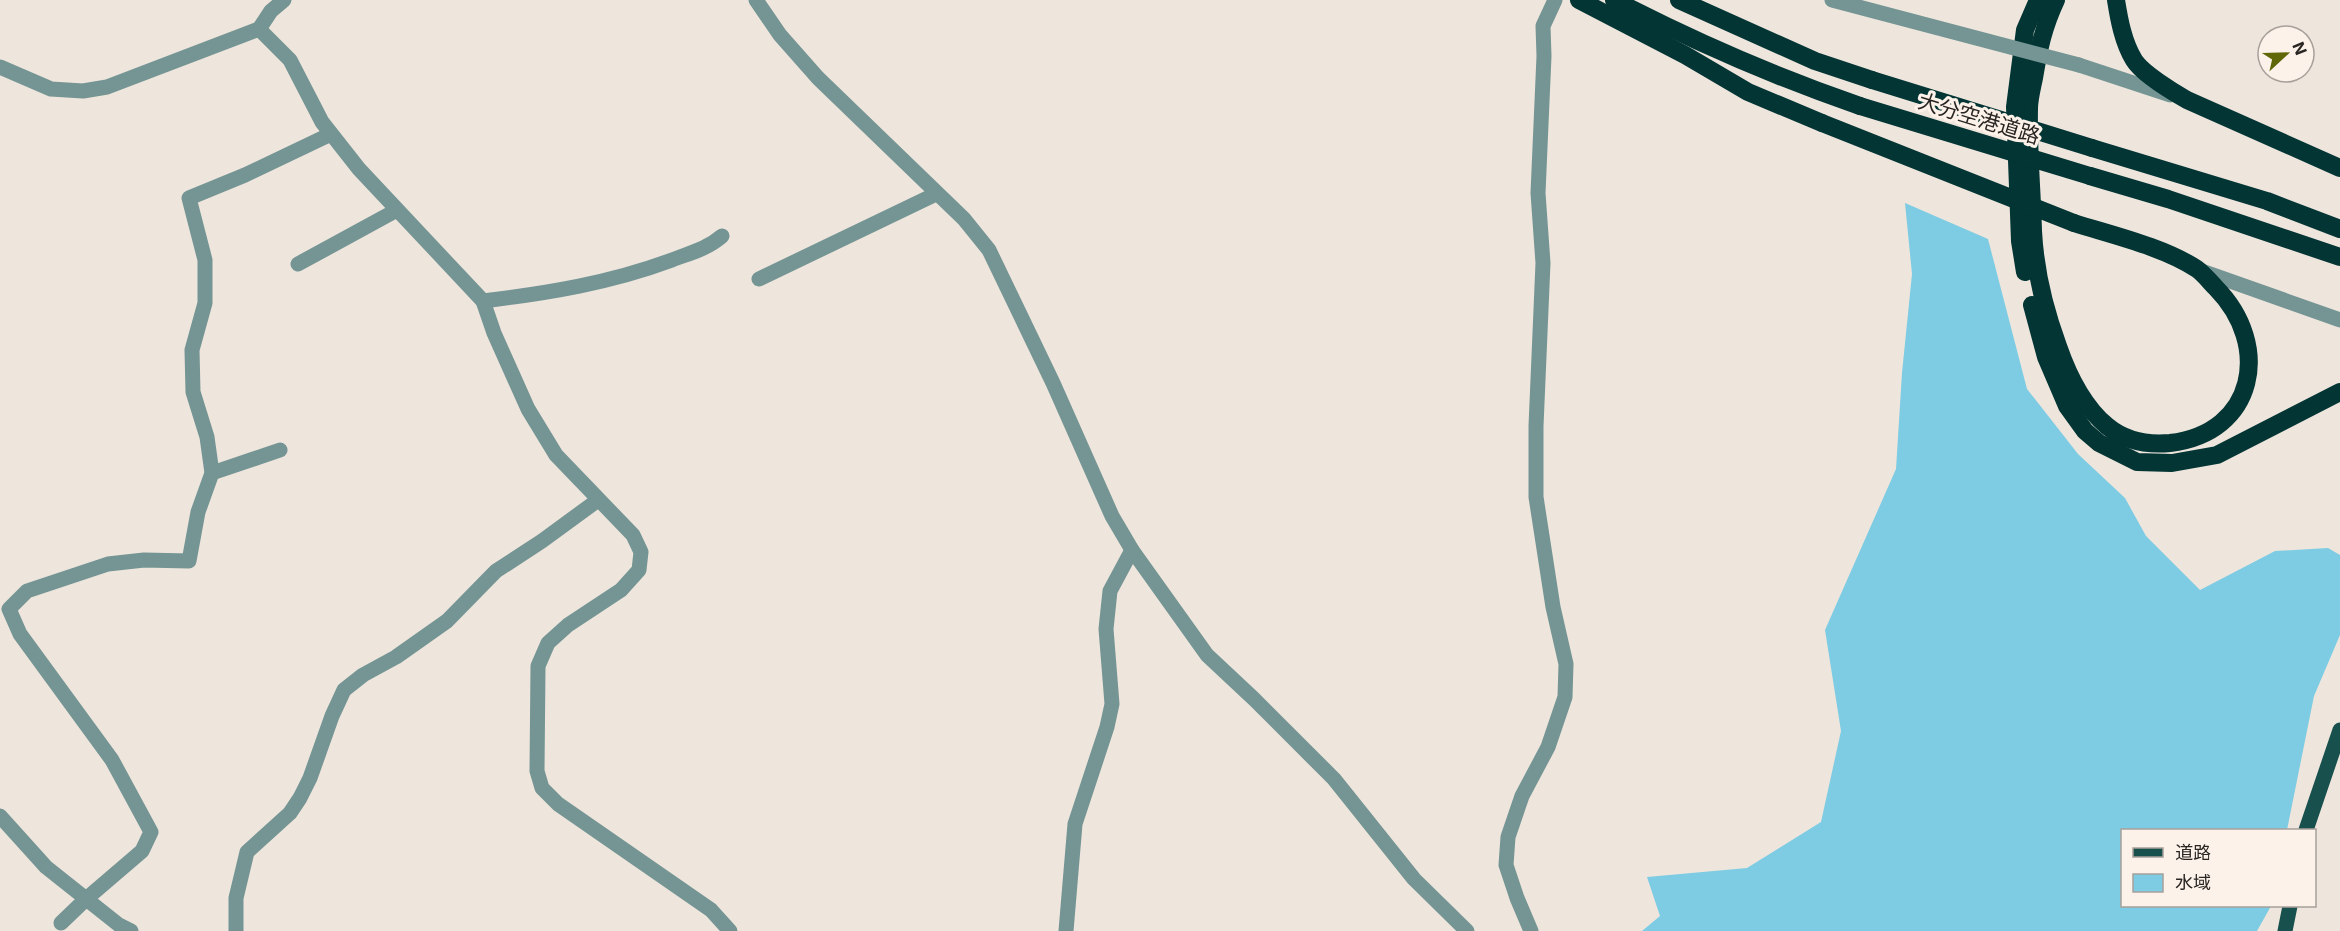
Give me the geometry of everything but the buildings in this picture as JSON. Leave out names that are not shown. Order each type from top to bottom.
[{"type":"highway","points":[[1579,0],[1748,92],[1822,123],[2074,222],[2155,249],[2198,269],[2228,301],[2241,321],[2249,350],[2246,388],[2232,413],[2213,430],[2186,441],[2150,445],[2128,438],[2108,427],[2087,405],[2064,364],[2045,311],[2034,259],[2028,107],[2043,27],[2056,0]]},
{"type":"highway","name":"大分空港道路","points":[[1614,0],[1709,46],[1812,89],[1860,106],[2266,231],[2340,257]]},
{"type":"highway","name":"大分空港道路","points":[[1679,0],[1815,61],[2267,201],[2340,229]]},
{"type":"highway","points":[[2038,0],[2025,30],[2015,107],[2020,241],[2029,293],[2046,357],[2067,406],[2085,431],[2099,443],[2137,462],[2172,463],[2217,455],[2340,392]]},
{"type":"highway","points":[[2116,0],[2120,24],[2134,61],[2167,88],[2187,100],[2340,168]]},
{"type":"main road","points":[[2307,829],[2340,730]]},
{"type":"main road","points":[[2286,931],[2290,907]]},
{"type":"street","points":[[0,67],[51,89],[83,91],[107,87],[259,29],[271,11],[284,0]]},
{"type":"street","points":[[756,0],[780,35],[818,78],[964,219],[989,250],[1053,383],[1112,516],[1132,550],[1207,655],[1334,779],[1414,879],[1467,931]]},
{"type":"street","points":[[1531,931],[1506,866],[1508,837],[1522,796],[1548,747],[1565,697],[1566,664],[1553,607],[1536,497],[1536,426],[1543,263],[1538,193],[1544,56],[1543,26],[1555,0]]},
{"type":"street","points":[[1832,0],[2079,64],[2187,100]]},
{"type":"street","points":[[259,29],[290,60],[322,122],[359,170],[483,301],[494,333],[528,409],[556,455],[633,535],[641,552],[639,570],[621,590],[568,626],[548,644],[538,666],[537,771],[542,788],[558,804],[711,910],[730,931]]},
{"type":"street","points":[[61,923],[86,898],[142,851],[151,832],[112,760],[20,634],[9,609],[27,591],[108,564],[144,560],[189,561],[198,512],[212,473],[207,437],[193,392],[192,350],[204,303],[206,260],[189,198],[245,175],[331,134]]},
{"type":"street","points":[[759,279],[936,194]]},
{"type":"street","points":[[298,264],[397,210]]},
{"type":"street","points":[[483,301],[548,293],[633,275],[711,246],[722,236]]},
{"type":"street","points":[[2198,269],[2340,320]]},
{"type":"street","points":[[212,473],[280,450]]},
{"type":"street","points":[[236,931],[236,898],[247,852],[290,813],[300,798],[344,690],[363,675],[396,657],[447,621],[496,571],[598,500]]},
{"type":"street","points":[[1066,931],[1075,824],[1107,727],[1112,704],[1106,629],[1110,591],[1132,550]]},
{"type":"street","points":[[0,816],[46,867],[119,925],[131,931]]},
{"type":"water","points":[[1905,203],[1988,239],[2027,389],[2078,454],[2125,498],[2146,536],[2200,590],[2275,551],[2328,548],[2340,555],[2340,635],[2314,696],[2287,829],[2121,829],[2121,907],[2270,907],[2257,931],[1642,931],[1660,916],[1647,877],[1747,868],[1821,822],[1841,731],[1825,630],[1896,469],[1902,373],[1912,274]]}]
